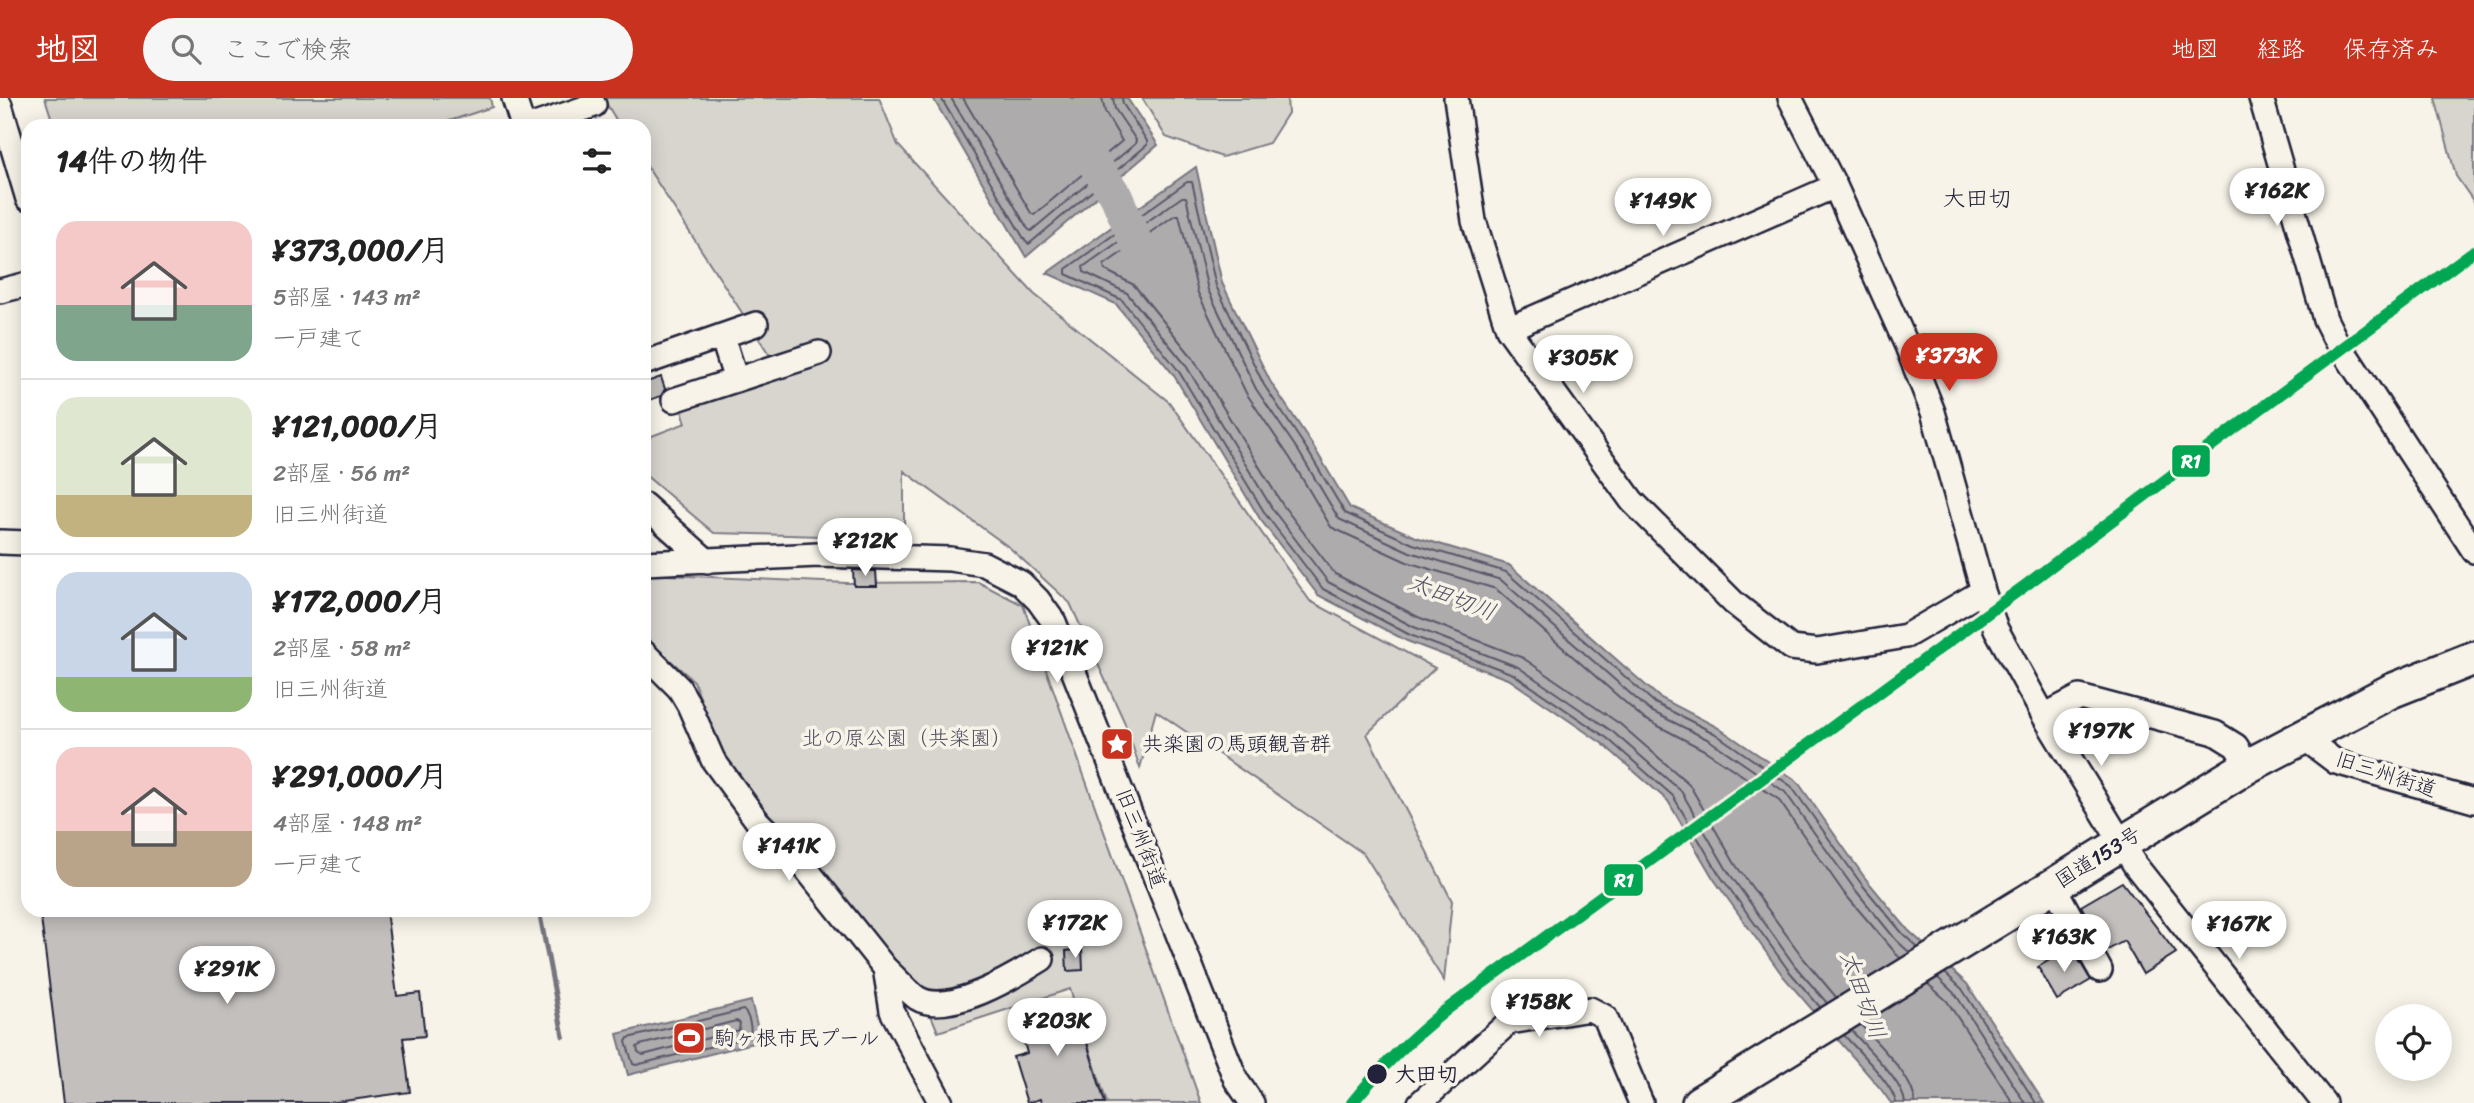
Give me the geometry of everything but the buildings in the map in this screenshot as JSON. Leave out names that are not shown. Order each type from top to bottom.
[{"type":"highway","name":"国道153号","points":[[1699,1103],[2248,766],[2391,691],[2474,658]]},
{"type":"street","points":[[514,98],[521,119]]},
{"type":"street","points":[[1456,98],[1474,221],[1508,329],[1632,501],[1734,603],[1791,648],[1817,651],[1906,636],[1983,591]]},
{"type":"street","points":[[1790,98],[1835,186],[1907,346],[1933,412],[1996,629],[2044,716],[2135,865],[2324,1103]]},
{"type":"street","points":[[2260,98],[2325,319],[2474,551]]},
{"type":"street","points":[[0,105],[21,176]]},
{"type":"street","points":[[553,119],[594,105]]},
{"type":"street","points":[[1508,329],[1835,186]]},
{"type":"street","points":[[0,291],[21,286]]},
{"type":"street","points":[[651,361],[756,324]]},
{"type":"street","points":[[722,336],[736,380]]},
{"type":"street","points":[[674,400],[819,353]]},
{"type":"street","points":[[651,511],[707,561]]},
{"type":"street","points":[[0,542],[21,543]]},
{"type":"street","name":"旧三州街道","points":[[651,563],[818,555],[935,557],[984,564],[1021,583],[1054,622],[1221,1042],[1237,1080],[1252,1103]]},
{"type":"street","points":[[651,660],[679,688],[713,760],[758,822],[803,865],[885,968],[919,999],[942,1004],[1006,981],[1042,959]]},
{"type":"street","points":[[2044,716],[2080,697],[2216,733],[2236,746],[2248,766]]},
{"type":"street","name":"旧三州街道","points":[[2303,737],[2336,762],[2474,801]]},
{"type":"street","points":[[2053,885],[2100,970]]},
{"type":"street","points":[[885,968],[892,1011],[941,1103]]},
{"type":"street","points":[[1420,1103],[1508,1022],[1590,1010],[1605,1017],[1641,1103]]},
{"type":"green space","points":[[45,98],[490,98],[492,107],[455,119],[52,119]]},
{"type":"green space","points":[[603,98],[879,98],[898,145],[1034,294],[1169,402],[1310,601],[1435,668],[1367,734],[1452,901],[1444,981],[1364,854],[1156,711],[1140,768],[1124,721],[1070,603],[1010,548],[904,471],[904,525],[857,537],[714,533],[651,480],[651,436],[686,423],[679,402],[778,368],[651,173],[651,119],[616,119]]},
{"type":"green space","points":[[1142,98],[1287,98],[1288,113],[1269,143],[1222,157],[1166,137]]},
{"type":"green space","points":[[2435,98],[2474,98],[2474,202],[2456,176]]},
{"type":"green space","name":"北の原公園（共楽園）","points":[[651,574],[847,583],[978,582],[1023,605],[1201,1103],[1107,1103],[1070,989],[938,1032],[925,1001],[742,782],[717,746],[694,681],[651,643]]},
{"type":"water","points":[[933,98],[1127,98],[1158,145],[1026,257]]},
{"type":"water","points":[[1196,167],[1222,283],[1270,381],[1350,508],[1416,537],[1509,565],[1659,697],[1717,727],[1797,781],[1865,878],[1908,930],[1967,984],[2044,1103],[1891,1103],[1783,976],[1713,878],[1668,801],[1603,744],[1510,680],[1407,641],[1318,595],[1260,519],[1173,374],[1116,304],[1047,273]]},
{"type":"water","name":"駒ヶ根市民プール","points":[[751,1001],[761,1041],[628,1075],[617,1034]]},
{"type":"waterway","name":"太田切川","points":[[1050,98],[1116,196],[1143,259]]},
{"type":"waterway","points":[[540,917],[563,1036]]},
{"type":"transit line","name":"R1","points":[[1352,1103],[1396,1054],[1446,1010],[2026,585],[2474,251]]},
{"type":"place","name":"共楽園の馬頭観音群","points":[[1117,744]]},
{"type":"place","name":"駒ヶ根市民プール","points":[[689,1038]]},
{"type":"place","name":"大田切","points":[[1377,1074]]},
{"type":"district","name":"大田切","points":[[1977,198]]}]
